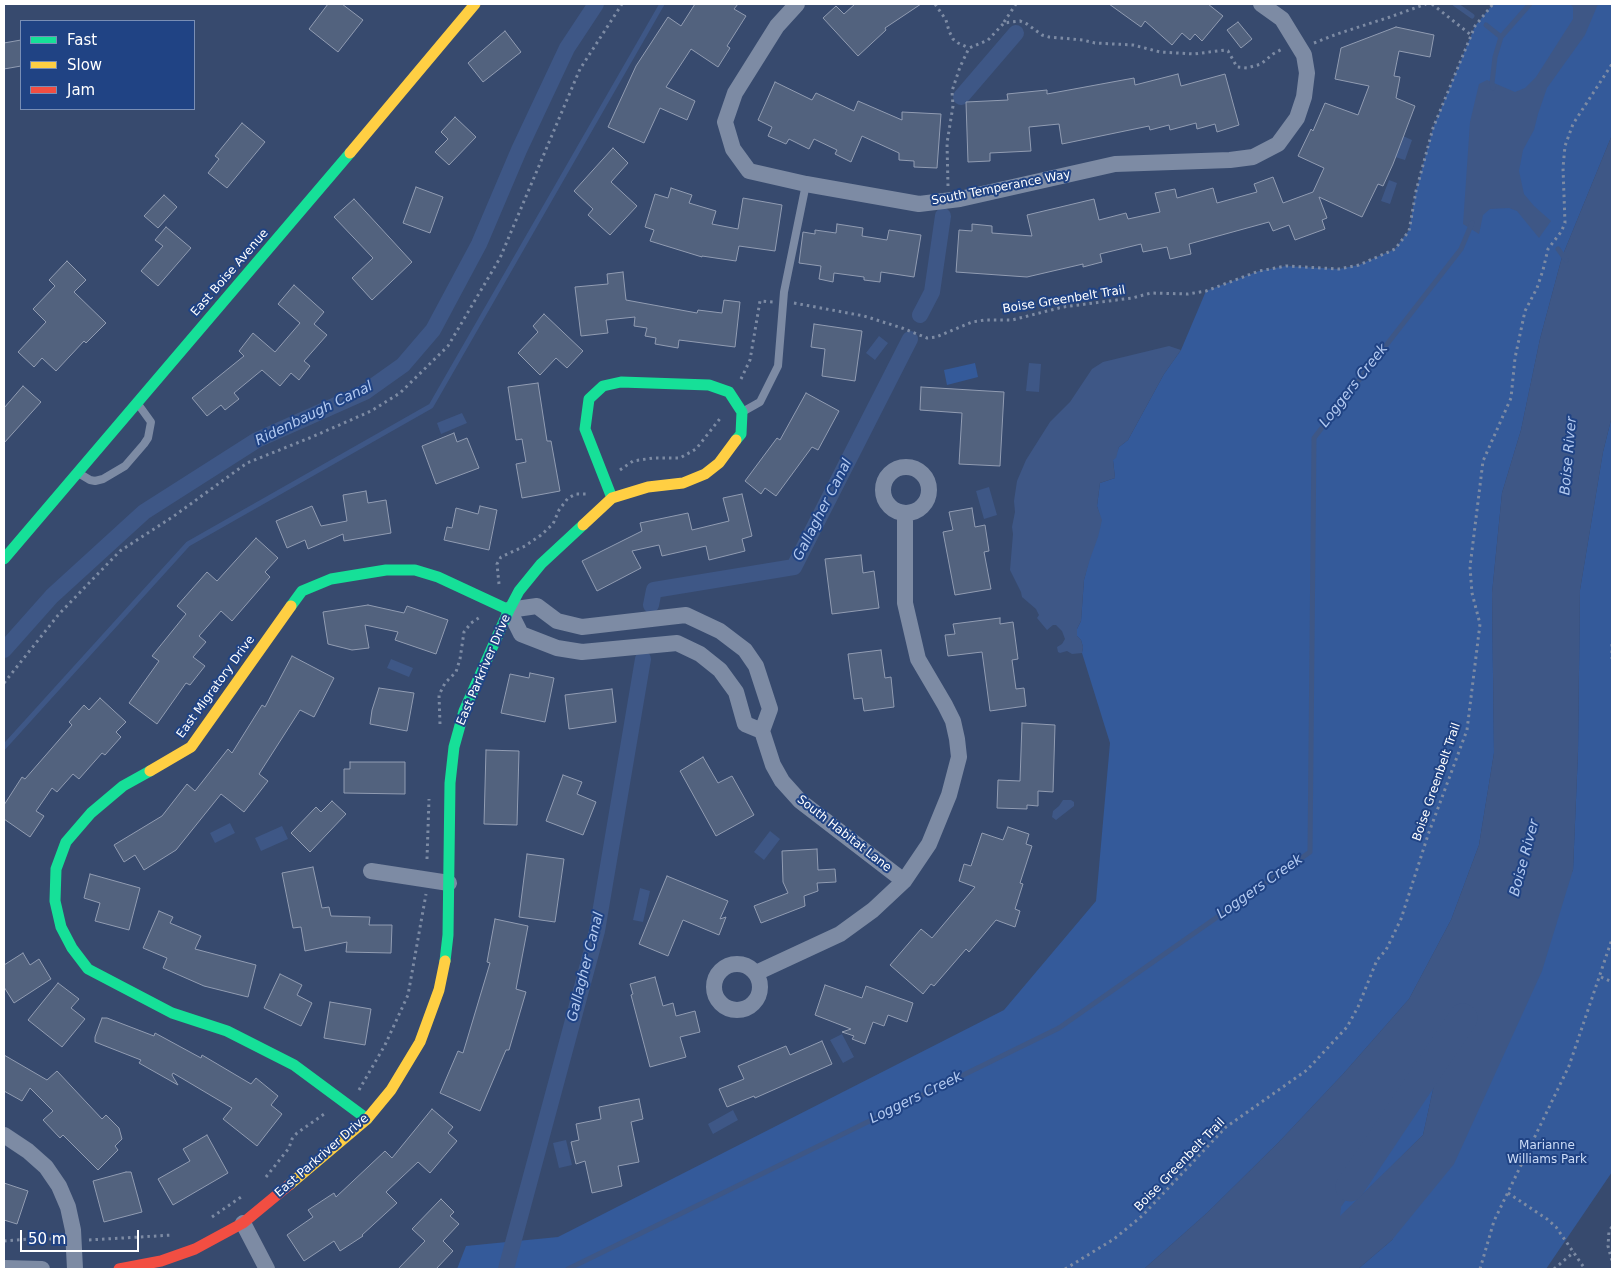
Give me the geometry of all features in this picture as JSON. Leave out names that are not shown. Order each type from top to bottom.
[{"type":"street","name":"East Boise Avenue","points":[[4,559],[329,180],[476,4]]},
{"type":"street","name":"South Temperance Way","points":[[797,4],[777,26],[735,93],[725,122],[733,149],[749,171],[806,184],[919,204],[960,199],[1114,164],[1230,160],[1252,157],[1278,144],[1297,118],[1304,97],[1307,73],[1304,54],[1282,19],[1261,4]]},
{"type":"street","points":[[612,498],[585,429],[589,399],[603,386],[621,382],[709,385],[729,392],[742,412]]},
{"type":"street","name":"East Parkriver Drive","points":[[119,1269],[160,1261],[195,1249],[243,1223],[354,1131],[367,1119],[391,1090],[420,1042],[439,990],[446,954],[450,783],[454,747],[464,711],[509,610],[519,591],[541,564],[612,498],[648,487],[683,484],[705,474],[719,463],[741,434],[742,412]]},
{"type":"street","points":[[756,973],[840,934],[873,910],[904,882],[929,844],[949,795],[959,757],[958,739],[953,721],[945,704],[918,659],[905,603],[905,514]]},
{"type":"street","name":"East Migratory Drive","points":[[367,1119],[294,1065],[226,1031],[172,1013],[88,970],[72,948],[61,927],[55,901],[56,869],[66,842],[91,813],[123,786],[191,747],[302,591],[331,580],[386,570],[415,570],[438,577],[509,610]]},
{"type":"street","points":[[537,606],[558,620],[582,627],[686,615],[720,631],[745,650],[756,666],[770,709],[762,731],[745,724],[736,692],[720,670],[700,654],[677,643],[582,652],[557,648],[521,634],[509,610],[537,606]]},
{"type":"street","name":"South Habitat Lane","points":[[762,731],[773,765],[782,781],[800,800],[904,882]]},
{"type":"street","points":[[371,871],[449,883]]},
{"type":"street","points":[[4,1135],[28,1151],[46,1167],[59,1186],[68,1207],[73,1230],[76,1269]]},
{"type":"street","points":[[243,1223],[267,1269]]},
{"type":"street","points":[[4,1268],[42,1269]]},
{"type":"lane","points":[[742,412],[760,402],[778,366],[783,302],[806,184]]},
{"type":"lane","points":[[78,473],[90,480],[103,479],[125,466],[144,444],[148,438],[151,422],[137,403]]},
{"type":"path","points":[[4,683],[59,614],[120,551],[174,516],[247,463],[371,412],[400,393],[448,346],[500,258],[580,69],[622,4]]},
{"type":"path","points":[[935,4],[946,20],[953,38],[958,43],[969,48]]},
{"type":"path","points":[[948,187],[947,143],[953,106],[952,90],[960,67],[969,48],[988,40],[1004,22],[1016,4]]},
{"type":"path","points":[[1314,43],[1426,4]]},
{"type":"path","points":[[1432,4],[1471,35]]},
{"type":"path","name":"Boise Greenbelt Trail","points":[[741,380],[750,360],[760,301],[800,304],[864,316],[927,338],[936,337],[972,322],[1012,320],[1063,307],[1132,298],[1151,293],[1188,294],[1206,291],[1259,271],[1286,266],[1340,269],[1359,265],[1395,249],[1409,230],[1416,191],[1433,128],[1471,35],[1493,4]]},
{"type":"path","points":[[1004,22],[1020,21],[1042,35],[1049,37],[1095,43],[1133,45],[1160,52],[1194,54],[1225,50],[1228,51],[1237,67],[1247,68],[1261,64],[1286,46]]},
{"type":"path","name":"Boise Greenbelt Trail","points":[[1065,1269],[1114,1239],[1135,1222],[1226,1127],[1307,1070],[1347,1026],[1358,1007],[1377,960],[1386,950],[1401,919],[1428,835],[1466,730],[1480,624],[1472,593],[1470,567],[1482,461],[1511,398],[1515,358],[1525,311],[1537,288],[1548,249],[1561,232],[1565,222],[1563,168],[1565,146],[1573,124],[1612,64]]},
{"type":"path","points":[[619,470],[633,461],[654,458],[680,458],[696,449],[726,412]]},
{"type":"path","points":[[500,585],[497,564],[501,557],[525,546],[541,535],[553,524],[559,510],[568,498],[576,494],[591,494]]},
{"type":"path","points":[[1612,644],[1612,659]]},
{"type":"path","points":[[359,1090],[384,1045],[408,995],[426,891]]},
{"type":"path","points":[[1480,1269],[1494,1221],[1569,1066],[1612,939]]},
{"type":"path","points":[[1601,976],[1612,982]]},
{"type":"path","points":[[261,1185],[289,1148],[296,1133],[332,1109]]},
{"type":"path","points":[[1508,1193],[1556,1227],[1585,1269]]},
{"type":"path","points":[[207,1220],[245,1195]]},
{"type":"path","points":[[1612,1226],[1608,1246],[1612,1260]]},
{"type":"path","points":[[84,1240],[171,1236],[178,1234]]},
{"type":"path","points":[[4,1241],[43,1238],[63,1240]]},
{"type":"path","points":[[1554,1269],[1574,1252]]},
{"type":"green space","points":[[1493,4],[1612,4],[1612,135],[1562,257],[1540,339],[1521,430],[1502,493],[1492,593],[1494,753],[1479,845],[1451,920],[1409,999],[1344,1073],[1278,1143],[1207,1213],[1144,1269],[457,1269],[466,1246],[558,1237],[1004,1010],[1096,901],[1110,743],[1082,653],[1081,640],[1077,636],[1077,629],[1081,621],[1084,580],[1100,516],[1097,506],[1100,483],[1115,478],[1113,460],[1119,447],[1128,440],[1164,374],[1181,350],[1206,291],[1259,271],[1286,266],[1339,269],[1359,265],[1395,249],[1409,230],[1416,191],[1433,128],[1475,26]]},
{"type":"green space","points":[[975,363],[978,377],[947,385],[944,370]]},
{"type":"green space","name":"Marianne Williams Park","points":[[1612,416],[1612,1172],[1546,1269],[1358,1269],[1392,1240],[1573,870],[1578,752],[1580,590],[1603,452]]},
{"type":"green space","points":[[1439,1047],[1443,1054],[1423,1135],[1340,1217],[1340,1207],[1361,1178],[1384,1126],[1411,1078]]},
{"type":"water","points":[[1570,4],[1598,4],[1585,35],[1547,88],[1534,130],[1523,150],[1519,171],[1524,194],[1551,221],[1539,238],[1517,211],[1509,208],[1490,209],[1483,215],[1479,234],[1463,224],[1470,122],[1479,84],[1487,80],[1515,92],[1525,88],[1536,77],[1573,19],[1573,7]]},
{"type":"water","points":[[1612,135],[1612,416],[1603,452],[1580,590],[1578,752],[1573,870],[1542,971],[1454,1164],[1392,1240],[1358,1269],[1144,1269],[1207,1213],[1278,1143],[1344,1073],[1409,999],[1451,920],[1479,845],[1494,753],[1492,593],[1502,493],[1521,430],[1540,339],[1562,257]],"holes":[[[1439,1048],[1443,1054],[1423,1135],[1340,1216],[1341,1207],[1361,1178],[1384,1126],[1411,1078]]]},
{"type":"water","points":[[1403,136],[1412,140],[1405,160],[1395,157]]},
{"type":"water","points":[[1389,180],[1397,183],[1390,204],[1381,201]]},
{"type":"water","points":[[879,336],[888,343],[875,360],[866,353]]},
{"type":"water","points":[[1169,346],[1181,350],[1164,374],[1128,440],[1119,447],[1116,458],[1113,460],[1115,478],[1100,483],[1097,506],[1102,520],[1084,580],[1081,621],[1077,629],[1077,636],[1081,640],[1083,647],[1082,653],[1072,654],[1067,651],[1060,653],[1057,647],[1065,639],[1062,631],[1056,625],[1047,630],[1037,618],[1039,615],[1036,609],[1022,597],[1010,570],[1017,481],[1026,460],[1050,422],[1070,402],[1092,369],[1103,362]]},
{"type":"water","points":[[1029,363],[1041,364],[1039,392],[1026,391]]},
{"type":"water","points":[[462,413],[467,423],[441,434],[437,423]]},
{"type":"water","points":[[989,487],[997,515],[984,519],[976,491]]},
{"type":"water","points":[[391,659],[413,668],[409,677],[387,668]]},
{"type":"water","points":[[1063,800],[1071,800],[1074,802],[1074,806],[1056,820],[1052,817],[1053,811]]},
{"type":"water","points":[[230,823],[235,833],[215,843],[210,833]]},
{"type":"water","points":[[282,826],[288,839],[261,851],[255,838]]},
{"type":"water","points":[[770,831],[780,839],[764,860],[754,852]]},
{"type":"water","points":[[640,888],[650,891],[643,922],[633,920]]},
{"type":"water","points":[[842,1034],[854,1057],[843,1063],[830,1040]]},
{"type":"water","points":[[733,1110],[738,1120],[713,1134],[708,1124]]},
{"type":"water","points":[[566,1140],[572,1165],[559,1168],[553,1143]]},
{"type":"building","points":[[328,4],[342,4],[363,20],[338,52],[309,29]]},
{"type":"building","points":[[695,4],[738,4],[734,9],[746,16],[727,46],[730,48],[718,67],[691,49],[666,87],[695,101],[687,120],[660,108],[644,143],[608,127],[636,66],[668,17],[681,26]]},
{"type":"building","points":[[855,4],[921,4],[885,28],[886,30],[858,56],[823,18],[836,6],[844,14]]},
{"type":"building","points":[[1109,4],[1208,4],[1223,16],[1202,41],[1195,34],[1190,40],[1182,33],[1172,45],[1145,21],[1141,27]]},
{"type":"building","points":[[1238,22],[1252,39],[1241,48],[1227,30]]},
{"type":"building","points":[[1396,27],[1434,35],[1430,57],[1399,51],[1394,76],[1400,77],[1396,98],[1415,106],[1383,186],[1378,184],[1362,217],[1319,197],[1327,218],[1322,220],[1325,229],[1295,240],[1289,225],[1273,231],[1269,222],[1189,244],[1191,254],[1170,259],[1167,247],[1143,252],[1141,244],[1100,254],[1102,262],[1083,267],[1083,264],[1027,277],[956,272],[959,230],[972,231],[972,224],[992,226],[992,233],[1032,236],[1027,215],[1094,199],[1099,220],[1126,213],[1128,219],[1160,212],[1155,193],[1175,189],[1177,198],[1213,188],[1217,203],[1257,192],[1254,184],[1273,177],[1283,203],[1313,192],[1324,168],[1298,156],[1311,129],[1313,131],[1325,103],[1358,115],[1369,86],[1335,79],[1341,48]]},
{"type":"building","points":[[505,31],[521,52],[483,82],[468,63]]},
{"type":"building","points":[[20,40],[20,66],[4,69],[4,43]]},
{"type":"building","points":[[1178,74],[1181,86],[1225,74],[1239,125],[1217,132],[1215,124],[1197,129],[1196,123],[1170,130],[1169,125],[1150,130],[1149,126],[1062,144],[1059,124],[1029,127],[1031,151],[990,153],[990,161],[968,162],[966,102],[1008,100],[1007,94],[1047,90],[1047,94],[1134,78],[1135,85]]},
{"type":"building","points":[[775,82],[812,100],[816,93],[854,111],[858,101],[902,120],[902,112],[941,114],[937,168],[914,167],[914,161],[899,160],[899,153],[862,136],[851,162],[835,154],[837,150],[814,139],[809,149],[789,139],[786,144],[768,136],[772,127],[758,120]]},
{"type":"building","points":[[455,117],[476,137],[449,165],[435,152],[448,139],[441,132]]},
{"type":"building","points":[[242,123],[265,142],[227,188],[208,173],[219,159],[215,156]]},
{"type":"building","points":[[613,148],[628,163],[611,182],[637,206],[610,235],[588,215],[593,209],[574,191]]},
{"type":"building","points":[[416,187],[443,197],[430,233],[403,223]]},
{"type":"building","points":[[671,188],[692,195],[689,203],[716,211],[712,224],[738,229],[743,198],[782,205],[775,251],[739,246],[736,261],[702,257],[650,241],[654,230],[645,227],[655,194],[668,198]]},
{"type":"building","points":[[164,195],[177,207],[158,228],[144,216]]},
{"type":"building","points":[[354,199],[412,262],[372,300],[352,278],[373,258],[334,217]]},
{"type":"building","points":[[837,224],[863,228],[862,236],[887,240],[889,230],[921,235],[914,277],[881,272],[880,282],[864,280],[864,277],[834,273],[833,282],[819,279],[821,266],[799,263],[803,232],[815,234],[815,230],[836,233]]},
{"type":"building","points":[[166,227],[191,248],[158,286],[141,271],[163,246],[155,240]]},
{"type":"building","points":[[67,261],[86,280],[74,292],[106,323],[86,343],[84,341],[56,371],[42,358],[34,367],[18,352],[46,322],[33,309],[55,286],[49,280]]},
{"type":"building","points":[[623,272],[626,300],[697,313],[698,310],[722,313],[724,300],[740,302],[735,347],[679,340],[678,348],[655,344],[656,338],[645,336],[647,328],[634,326],[635,317],[606,320],[608,333],[581,336],[575,287],[608,284],[607,274]]},
{"type":"building","points":[[294,285],[324,312],[314,324],[327,335],[304,361],[310,366],[299,380],[291,373],[280,386],[262,370],[234,393],[239,399],[225,410],[221,405],[207,416],[192,398],[244,356],[239,351],[253,333],[275,352],[300,323],[278,304]]},
{"type":"building","points":[[544,314],[583,351],[567,368],[556,358],[540,375],[518,353],[538,332],[533,326]]},
{"type":"building","points":[[814,324],[862,331],[855,381],[822,376],[825,349],[811,347]]},
{"type":"building","points":[[538,383],[547,441],[551,441],[560,491],[522,498],[516,464],[526,462],[522,439],[516,440],[508,387]]},
{"type":"building","points":[[23,386],[41,402],[4,443],[4,408]]},
{"type":"building","points":[[921,387],[1004,392],[1000,466],[959,464],[962,413],[920,410]]},
{"type":"building","points":[[806,393],[839,411],[818,450],[812,447],[776,496],[765,488],[761,494],[745,481],[777,438],[780,440]]},
{"type":"building","points":[[454,433],[457,442],[467,438],[479,468],[436,484],[422,446]]},
{"type":"building","points":[[366,491],[368,503],[386,500],[391,533],[344,541],[343,534],[308,549],[305,540],[287,548],[276,521],[312,506],[321,526],[347,521],[343,495]]},
{"type":"building","points":[[742,494],[752,536],[742,539],[745,551],[709,560],[706,546],[662,556],[659,545],[632,551],[641,568],[597,591],[582,561],[642,531],[640,523],[688,513],[692,530],[729,521],[723,498]]},
{"type":"building","points":[[480,506],[497,510],[489,550],[444,540],[447,527],[452,528],[456,508],[478,514]]},
{"type":"building","points":[[972,508],[975,527],[985,525],[989,551],[984,552],[991,589],[955,595],[943,532],[953,530],[949,512]]},
{"type":"building","points":[[256,538],[278,558],[265,572],[270,577],[232,621],[221,611],[199,636],[206,642],[193,657],[205,666],[190,685],[186,683],[157,724],[129,703],[159,661],[152,656],[186,614],[177,606],[207,572],[217,581]]},
{"type":"building","points":[[861,555],[863,573],[874,571],[879,608],[832,614],[825,559]]},
{"type":"building","points":[[368,605],[404,613],[407,606],[448,620],[436,654],[395,640],[398,632],[365,625],[369,648],[352,650],[328,644],[323,612]]},
{"type":"building","points":[[1000,618],[1000,624],[1013,622],[1018,659],[1012,660],[1016,689],[1024,688],[1026,706],[990,711],[982,652],[948,656],[945,635],[955,634],[953,624]]},
{"type":"building","points":[[881,650],[885,678],[891,677],[894,707],[864,711],[862,698],[854,699],[848,654]]},
{"type":"building","points":[[292,656],[334,678],[314,717],[300,710],[259,774],[268,781],[244,812],[221,794],[176,850],[144,870],[135,855],[124,862],[114,845],[162,816],[187,784],[195,791],[228,749],[232,753],[262,705],[265,707]]},
{"type":"building","points":[[530,673],[554,678],[545,722],[501,713],[510,674],[529,678]]},
{"type":"building","points":[[379,688],[414,693],[407,731],[370,724]]},
{"type":"building","points":[[612,689],[616,722],[569,729],[565,695]]},
{"type":"building","points":[[100,698],[126,722],[116,732],[121,737],[105,755],[102,753],[79,779],[73,774],[57,792],[52,788],[36,811],[44,816],[30,837],[4,819],[4,805],[22,777],[25,779],[72,725],[69,722],[84,705],[89,710]]},
{"type":"building","points":[[1022,723],[1055,725],[1053,792],[1038,791],[1038,806],[1027,805],[1027,809],[997,808],[998,780],[1020,781]]},
{"type":"building","points":[[486,750],[519,751],[517,825],[484,824]]},
{"type":"building","points":[[703,757],[718,783],[732,776],[754,815],[716,836],[680,771]]},
{"type":"building","points":[[350,762],[405,762],[405,794],[344,793],[344,769],[350,769]]},
{"type":"building","points":[[563,775],[582,782],[577,794],[596,802],[583,835],[546,821]]},
{"type":"building","points":[[332,801],[346,814],[310,852],[291,833],[316,807],[321,812]]},
{"type":"building","points":[[1008,827],[1029,834],[1026,844],[1032,846],[1020,883],[1023,884],[1015,909],[1020,911],[1015,927],[996,920],[969,952],[966,949],[934,986],[931,984],[923,994],[890,965],[921,929],[932,938],[975,887],[959,881],[964,864],[971,866],[982,833],[1003,840]]},
{"type":"building","points":[[817,849],[818,870],[835,869],[836,882],[817,883],[818,891],[804,896],[805,906],[761,923],[754,906],[788,893],[783,882],[782,851]]},
{"type":"building","points":[[527,854],[564,859],[555,922],[519,917]]},
{"type":"building","points":[[313,867],[322,908],[329,907],[331,916],[370,917],[369,925],[392,925],[391,953],[346,952],[347,942],[305,951],[301,927],[293,928],[282,873]]},
{"type":"building","points":[[90,874],[140,888],[129,930],[95,921],[100,903],[84,898]]},
{"type":"building","points":[[667,876],[728,901],[720,919],[726,917],[719,935],[683,920],[668,956],[639,944]]},
{"type":"building","points":[[159,911],[173,917],[170,923],[201,936],[195,949],[256,965],[248,997],[204,986],[163,968],[167,958],[143,948]]},
{"type":"building","points":[[495,919],[528,926],[516,989],[526,992],[509,1050],[506,1050],[480,1111],[440,1093],[458,1051],[463,1053],[490,963],[487,962]]},
{"type":"building","points":[[23,953],[30,965],[39,959],[51,979],[14,1003],[4,987],[4,965]]},
{"type":"building","points":[[280,974],[302,985],[297,995],[312,1003],[301,1026],[264,1008]]},
{"type":"building","points":[[655,977],[663,1006],[673,1003],[676,1016],[695,1011],[700,1032],[680,1037],[686,1057],[650,1067],[631,995],[633,994],[630,984]]},
{"type":"building","points":[[58,983],[79,999],[71,1008],[85,1019],[62,1047],[28,1020]]},
{"type":"building","points":[[825,985],[862,998],[866,986],[913,1003],[907,1022],[888,1015],[884,1026],[873,1022],[865,1044],[852,1039],[854,1036],[842,1032],[851,1029],[815,1015]]},
{"type":"building","points":[[330,1002],[371,1009],[365,1045],[324,1038]]},
{"type":"building","points":[[102,1018],[107,1018],[154,1036],[155,1033],[201,1058],[202,1055],[251,1084],[256,1078],[278,1096],[271,1105],[282,1114],[257,1146],[223,1119],[232,1108],[173,1073],[172,1075],[178,1085],[139,1063],[141,1060],[95,1042]]},
{"type":"building","points":[[822,1041],[832,1064],[755,1098],[754,1096],[727,1107],[719,1089],[744,1079],[738,1066],[786,1046],[790,1055]]},
{"type":"building","points":[[4,1055],[47,1080],[57,1071],[102,1119],[106,1115],[119,1128],[122,1139],[115,1146],[118,1150],[98,1170],[63,1135],[60,1138],[43,1120],[53,1111],[30,1088],[22,1101],[4,1091]]},
{"type":"building","points":[[639,1099],[643,1119],[631,1122],[639,1162],[618,1166],[622,1186],[592,1193],[585,1161],[576,1164],[571,1142],[579,1140],[576,1124],[601,1119],[599,1107]]},
{"type":"building","points":[[432,1109],[453,1127],[448,1133],[457,1141],[430,1173],[418,1162],[386,1192],[397,1203],[363,1236],[340,1251],[334,1241],[304,1261],[287,1235],[313,1217],[308,1210],[334,1193],[336,1197],[385,1151],[392,1158]]},
{"type":"building","points":[[207,1135],[228,1173],[173,1205],[158,1179],[190,1161],[183,1149]]},
{"type":"building","points":[[131,1172],[142,1212],[104,1222],[93,1181]]},
{"type":"building","points":[[4,1183],[28,1191],[17,1224],[4,1220]]},
{"type":"building","points":[[441,1199],[454,1212],[450,1216],[459,1224],[443,1241],[453,1251],[436,1269],[398,1269],[425,1241],[412,1229]]},
{"type":"waterway","name":"Ridenbaugh Canal","points":[[4,650],[52,596],[144,512],[257,440],[365,392],[403,365],[433,330],[479,244],[519,150],[567,48],[596,4]]},
{"type":"waterway","points":[[4,747],[188,544],[431,406],[662,4]]},
{"type":"waterway","points":[[1455,4],[1472,16]]},
{"type":"waterway","name":"Loggers Creek","points":[[1493,88],[1495,57],[1501,37],[1530,4]]},
{"type":"waterway","points":[[1486,25],[1501,37]]},
{"type":"waterway","name":"Gallagher Canal","points":[[961,97],[1016,33]]},
{"type":"waterway","name":"Gallagher Canal","points":[[920,315],[932,292],[943,216]]},
{"type":"waterway","name":"Loggers Creek","points":[[568,1269],[1059,1028],[1310,852],[1314,438],[1461,249],[1472,223]]},
{"type":"waterway","points":[[1558,249],[1566,260]]},
{"type":"waterway","name":"Gallagher Canal","points":[[651,605],[654,590],[794,567],[910,339]]},
{"type":"waterway","name":"Gallagher Canal","points":[[506,1269],[597,931],[643,659]]},
{"type":"waterway","name":"Boise River","points":[[1350,1187],[1463,1018]]},
{"type":"traffic: fast","points":[[4,559],[350,153]]},
{"type":"traffic: fast","points":[[612,498],[585,429],[589,399],[603,386],[621,382],[709,385],[729,392],[742,412],[741,434],[736,440]]},
{"type":"traffic: fast","points":[[445,961],[448,935],[450,783],[454,747],[464,711],[519,591],[541,564],[583,525]]},
{"type":"traffic: fast","points":[[291,606],[302,591],[331,579],[386,570],[415,570],[438,577],[509,610]]},
{"type":"traffic: fast","points":[[150,771],[123,786],[91,813],[66,842],[56,869],[55,901],[61,927],[72,948],[88,969],[172,1013],[227,1031],[294,1065],[367,1119]]},
{"type":"traffic: slow","points":[[350,153],[475,4]]},
{"type":"traffic: slow","points":[[583,525],[612,498],[648,487],[683,483],[705,474],[719,463],[736,440]]},
{"type":"traffic: slow","points":[[150,771],[191,747],[291,606]]},
{"type":"traffic: slow","points":[[289,1185],[367,1119],[391,1090],[420,1042],[439,990],[445,961]]},
{"type":"traffic: jam","points":[[119,1269],[161,1261],[195,1249],[243,1223],[289,1185]]}]
